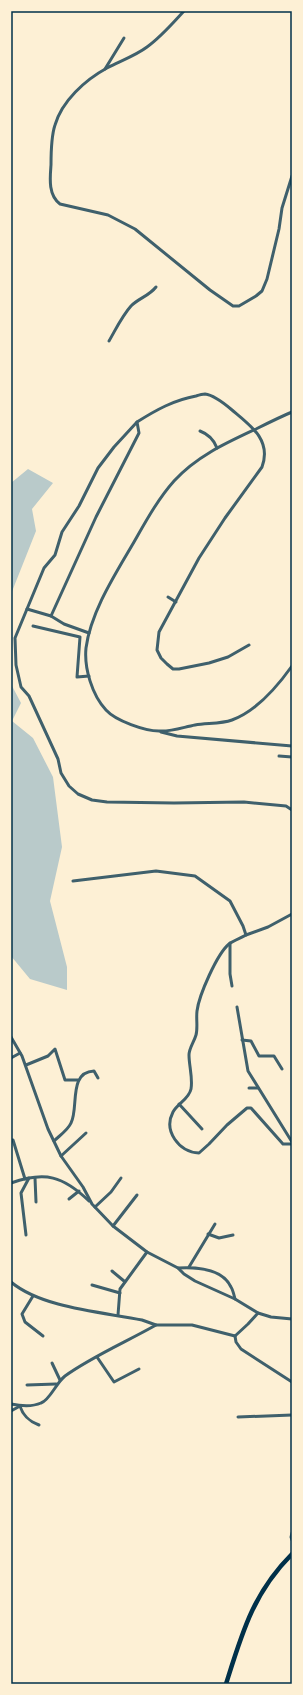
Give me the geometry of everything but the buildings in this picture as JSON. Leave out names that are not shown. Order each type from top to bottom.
[{"type":"main road","points":[[226,1684],[252,1607],[260,1593],[279,1567],[292,1554]]},
{"type":"street","points":[[184,11],[164,33],[147,47],[104,69],[78,90],[65,104],[58,115],[54,126],[51,165],[51,190],[54,199],[60,204],[108,214],[135,229],[192,277],[233,306],[245,304],[262,290],[273,258],[280,229],[282,208],[292,176]]},
{"type":"street","points":[[104,69],[124,38]]},
{"type":"street","points":[[109,341],[120,322],[132,306],[156,287]]},
{"type":"street","points":[[249,645],[228,657],[209,663],[173,669],[161,658],[157,650],[159,632],[199,558],[225,518],[262,468],[264,461],[264,449],[255,430],[223,403],[206,394],[181,399],[152,412],[137,422],[114,447],[98,468],[79,506],[62,532],[55,555],[44,568],[15,638],[16,665],[21,687],[28,696],[58,759],[61,773],[69,786],[78,794],[92,800],[107,802],[244,802],[286,806],[292,810]]},
{"type":"street","points":[[292,412],[199,458],[174,481],[164,493],[116,573],[102,600],[89,633],[86,649],[89,676],[98,698],[106,711],[116,718],[132,725],[177,736],[292,746]]},
{"type":"street","points":[[51,616],[96,517],[139,433],[137,422]]},
{"type":"street","points":[[200,430],[205,432],[217,448]]},
{"type":"street","points":[[168,597],[176,602]]},
{"type":"street","points":[[27,609],[51,616],[64,624],[89,633]]},
{"type":"street","points":[[33,626],[80,636],[77,677],[89,676]]},
{"type":"street","points":[[159,731],[230,721],[242,715],[269,694],[292,666]]},
{"type":"street","points":[[279,756],[292,757]]},
{"type":"street","points":[[73,881],[156,871],[195,876],[230,901],[246,935]]},
{"type":"street","points":[[237,1007],[248,1070],[292,1143],[283,1144],[256,1112],[251,1108],[247,1108],[227,1125],[199,1153],[187,1151],[176,1143],[171,1130],[172,1113],[190,1094],[189,1054],[196,1036],[197,1010],[208,976],[230,943],[268,927],[292,914]]},
{"type":"street","points":[[230,943],[230,974],[232,986]]},
{"type":"street","points":[[12,1039],[26,1065],[48,1129],[62,1156],[83,1187],[92,1204]]},
{"type":"street","points":[[242,1040],[251,1041],[259,1056],[274,1056],[282,1069]]},
{"type":"street","points":[[26,1065],[48,1056],[55,1049],[65,1080],[78,1080]]},
{"type":"street","points":[[11,1058],[20,1053]]},
{"type":"street","points":[[54,1141],[72,1123],[78,1080],[88,1071],[94,1071],[98,1078]]},
{"type":"street","points":[[250,1088],[258,1088]]},
{"type":"street","points":[[179,1104],[202,1129]]},
{"type":"street","points":[[62,1156],[86,1133]]},
{"type":"street","points":[[11,1140],[13,1140],[27,1178],[21,1193],[26,1235]]},
{"type":"street","points":[[11,1183],[27,1178],[59,1179],[79,1191],[113,1226],[147,1252],[178,1268],[184,1274],[196,1281],[235,1299],[258,1313],[271,1317],[292,1319]]},
{"type":"street","points":[[35,1178],[36,1202]]},
{"type":"street","points":[[95,1207],[111,1192],[121,1178]]},
{"type":"street","points":[[69,1199],[79,1191]]},
{"type":"street","points":[[113,1226],[137,1195]]},
{"type":"street","points":[[189,1267],[214,1224]]},
{"type":"street","points":[[208,1234],[219,1238],[234,1234]]},
{"type":"street","points":[[118,1315],[120,1289],[124,1281],[147,1252]]},
{"type":"street","points":[[178,1268],[189,1267],[209,1270],[219,1274],[231,1286],[235,1299]]},
{"type":"street","points":[[112,1271],[124,1281]]},
{"type":"street","points":[[11,1282],[33,1296],[54,1303],[142,1320],[156,1325],[192,1325],[234,1336]]},
{"type":"street","points":[[92,1285],[120,1293]]},
{"type":"street","points":[[33,1296],[22,1314],[25,1322],[43,1336]]},
{"type":"street","points":[[234,1336],[258,1313]]},
{"type":"street","points":[[11,1404],[20,1406],[41,1403],[47,1400],[56,1384],[64,1376],[156,1325]]},
{"type":"street","points":[[234,1336],[241,1349],[292,1382]]},
{"type":"street","points":[[97,1357],[114,1382],[139,1369]]},
{"type":"street","points":[[52,1363],[60,1380]]},
{"type":"street","points":[[27,1385],[56,1384]]},
{"type":"street","points":[[11,1411],[20,1406]]},
{"type":"street","points":[[20,1406],[22,1413],[28,1419],[40,1425]]},
{"type":"street","points":[[238,1417],[292,1415]]},
{"type":"street","points":[[292,1533],[292,1540]]},
{"type":"shaded area","points":[[28,469],[53,483],[32,509],[36,531],[11,594],[11,483]]},
{"type":"shaded area","points":[[11,684],[21,703],[12,721],[33,738],[53,777],[62,847],[50,901],[67,967],[67,990],[30,979],[11,956]]}]
